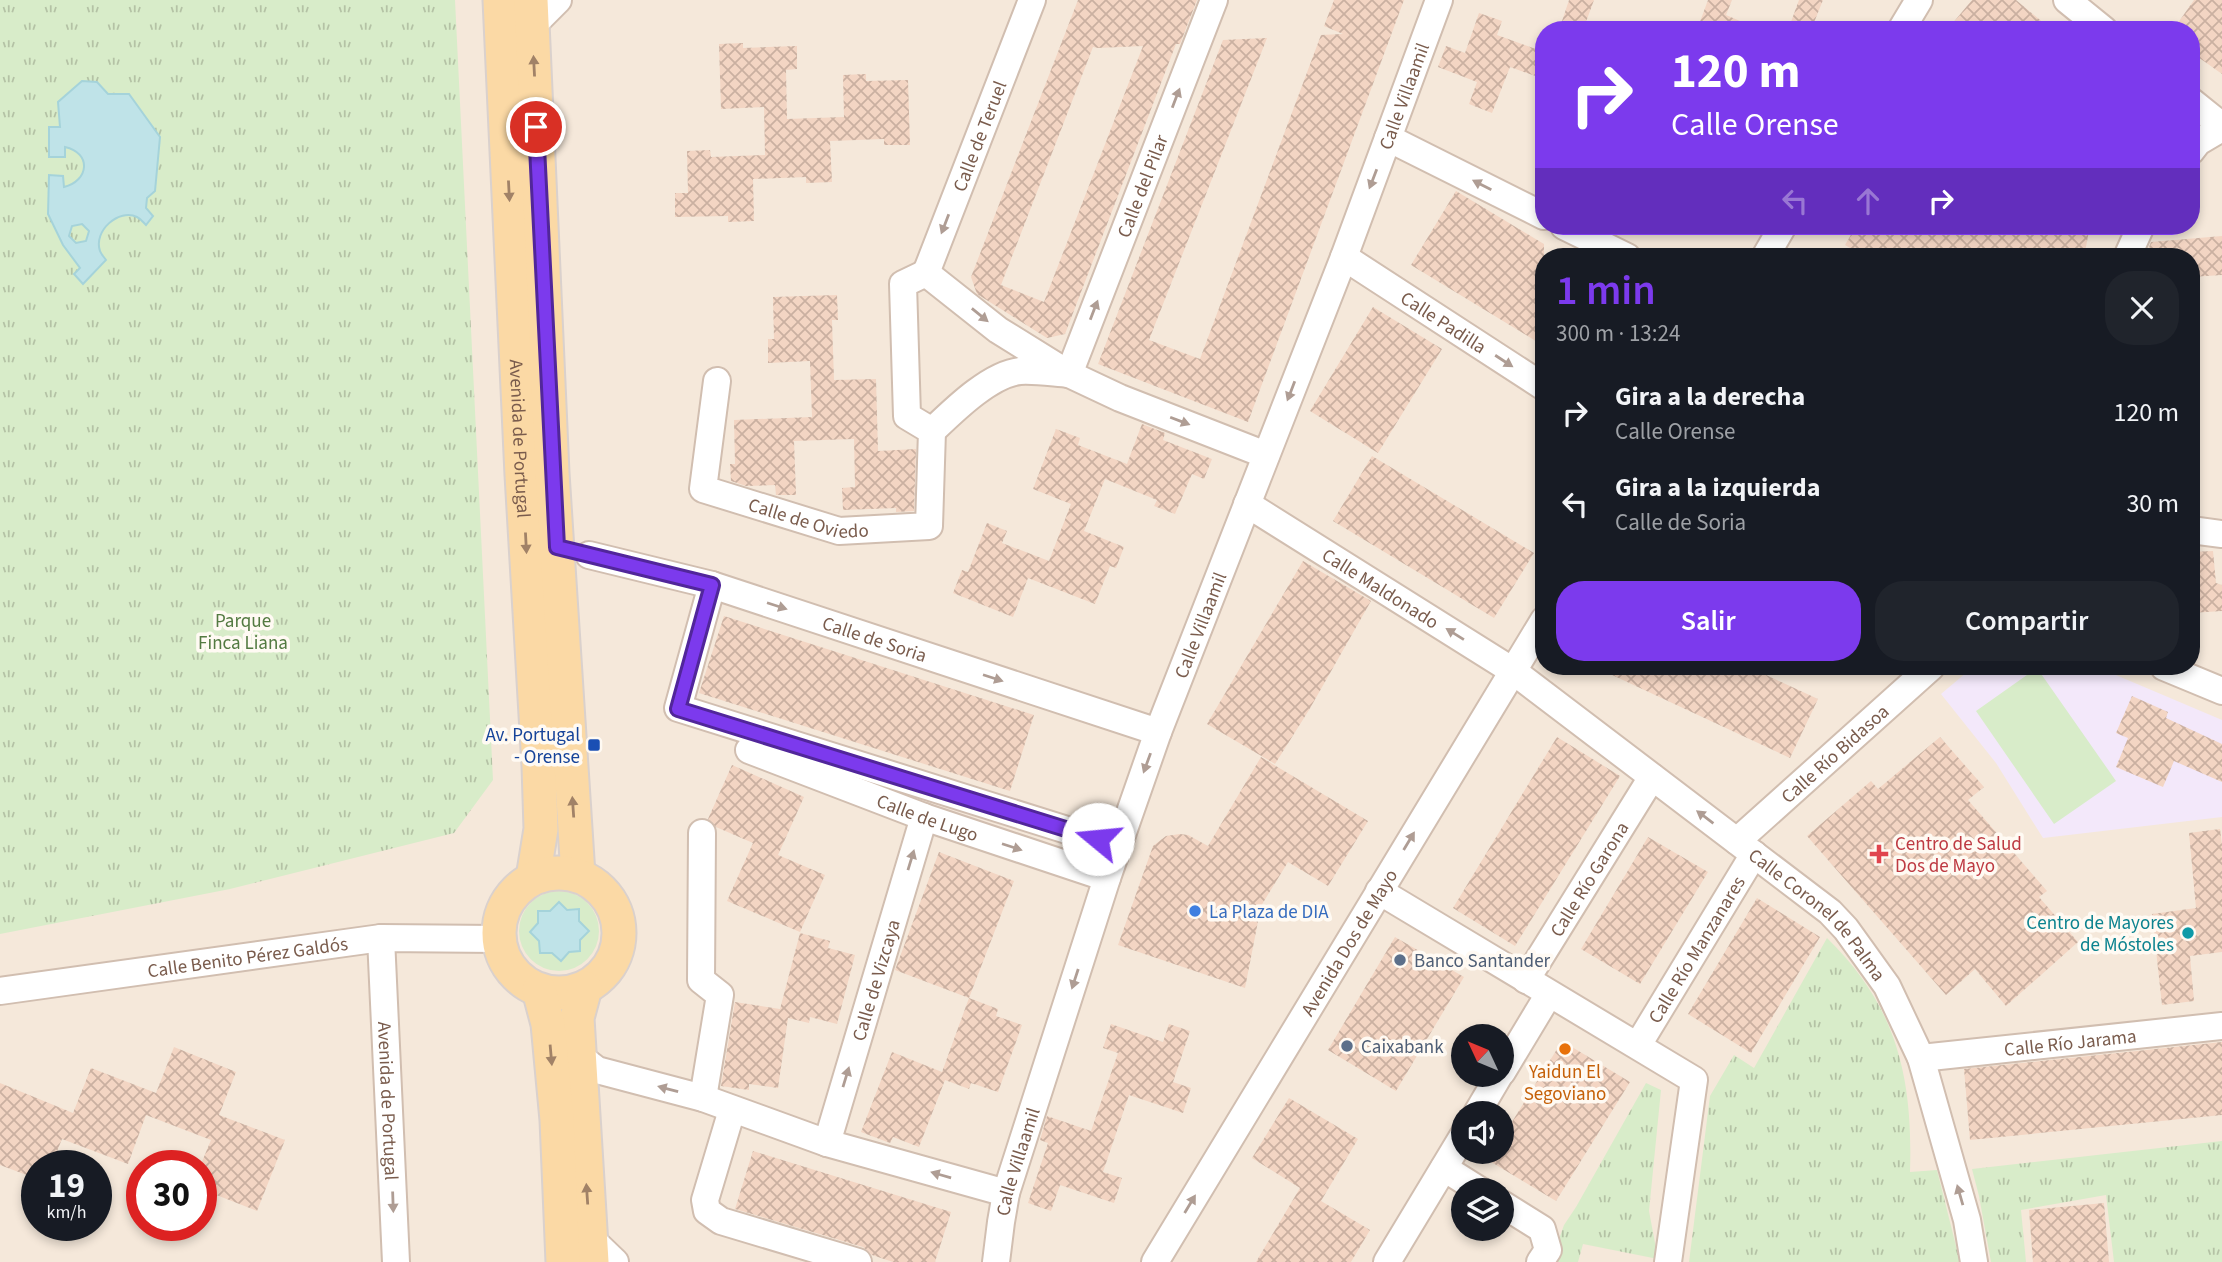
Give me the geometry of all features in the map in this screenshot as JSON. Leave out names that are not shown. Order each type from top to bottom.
[{"type":"main road","name":"Avenida de Portugal","points":[[500,0],[522,475],[540,766],[541,829],[533,877]]},
{"type":"main road","name":"Avenida de Portugal","points":[[531,13],[558,579],[578,875]]},
{"type":"main road","points":[[564,872],[578,875],[597,885],[610,900],[619,929],[614,959],[602,976],[585,988],[554,994],[539,990],[524,983],[511,971],[502,956],[498,939],[499,920],[506,903],[518,888],[533,877],[564,872]]},
{"type":"main road","points":[[585,988],[578,1018],[591,1250]]},
{"type":"main road","points":[[539,990],[548,1024],[557,1120],[563,1262]]},
{"type":"street","points":[[531,13],[558,0]]},
{"type":"street","name":"Calle de Teruel","points":[[926,273],[1032,0]]},
{"type":"street","name":"Calle del Pilar","points":[[1069,374],[1214,0]]},
{"type":"street","name":"Calle Villaamil","points":[[996,1262],[1006,1193],[1107,878],[1158,732],[1344,257],[1439,0]]},
{"type":"street","points":[[1906,21],[1919,0]]},
{"type":"street","points":[[2067,0],[2093,21]]},
{"type":"street","points":[[2200,109],[2222,127],[2200,141]]},
{"type":"street","points":[[1388,138],[1535,212]]},
{"type":"street","points":[[1582,235],[1609,248]]},
{"type":"street","name":"Calle Padilla","points":[[1344,257],[1535,381]]},
{"type":"street","points":[[1069,374],[1019,371],[987,384],[958,406],[932,431],[907,416],[903,284],[926,273],[998,330],[1069,374],[1120,398],[1266,455]]},
{"type":"street","name":"Calle de Oviedo","points":[[718,382],[703,489],[839,531],[929,526],[932,431]]},
{"type":"street","name":"Calle Maldonado","points":[[1247,504],[1513,671]]},
{"type":"street","points":[[2200,531],[2222,534]]},
{"type":"street","name":"Calle de Soria","points":[[557,547],[712,585],[1158,732]]},
{"type":"street","points":[[558,579],[589,555]]},
{"type":"street","points":[[712,585],[678,709],[1118,846]]},
{"type":"street","name":"Avenida Dos de Mayo","points":[[1155,1262],[1535,635]]},
{"type":"street","name":"Calle Coronel de Palma","points":[[1513,671],[1830,912],[1846,929],[1887,986],[1921,1058],[1966,1220],[1974,1262]]},
{"type":"street","name":"Calle Río Bidasoa","points":[[1746,847],[1923,675]]},
{"type":"street","points":[[2183,675],[2222,691]]},
{"type":"street","name":"Calle de Lugo","points":[[749,751],[924,817],[1107,878]]},
{"type":"street","name":"Calle Río Garona","points":[[1514,1043],[1538,987],[1652,777]]},
{"type":"street","name":"Calle de Vizcaya","points":[[827,1143],[924,817]]},
{"type":"street","points":[[702,832],[701,980],[720,995],[703,1098]]},
{"type":"street","name":"Calle Río Manzanares","points":[[1638,1045],[1746,847]]},
{"type":"street","points":[[1379,891],[1694,1080],[1668,1262]]},
{"type":"street","name":"Calle Benito Pérez Galdós","points":[[0,991],[381,938],[498,939]]},
{"type":"street","name":"Avenida de Portugal","points":[[381,938],[396,1262]]},
{"type":"street","name":"Calle Río Jarama","points":[[1921,1058],[2222,1027]]},
{"type":"street","points":[[579,1056],[597,1070],[703,1098],[827,1143],[1006,1193]]},
{"type":"street","points":[[732,1110],[705,1200],[707,1211],[721,1221],[858,1262]]},
{"type":"street","points":[[1387,1262],[1451,1156]]},
{"type":"street","points":[[1444,1168],[1460,1178]]},
{"type":"street","points":[[1514,1212],[1542,1229],[1548,1250],[1540,1262]]},
{"type":"street","points":[[591,1250],[615,1262]]},
{"type":"shaded area","points":[[0,0],[2222,0],[2222,1262],[0,1262]]},
{"type":"shaded area","points":[[1964,675],[2116,675],[2222,720],[2222,817],[2043,838],[1996,763],[1941,694]]},
{"type":"green space","name":"Parque Finca Liana","points":[[0,0],[455,0],[493,780],[454,833],[230,889],[0,934]]},
{"type":"green space","points":[[2027,675],[2042,675],[2116,781],[2054,824],[1976,711]]},
{"type":"green space","points":[[559,891],[574,894],[587,903],[596,916],[599,931],[596,946],[587,959],[574,968],[559,971],[544,968],[531,959],[522,946],[519,931],[522,916],[531,903],[544,894]]},
{"type":"green space","points":[[1827,938],[1851,964],[1885,1017],[1904,1075],[1908,1105],[1910,1172],[1937,1170],[1960,1262],[1689,1262],[1710,1096],[1734,1055],[1754,1068]]},
{"type":"green space","points":[[1646,1083],[1661,1090],[1649,1211],[1658,1259],[1583,1244],[1578,1262],[1551,1262],[1564,1225]]},
{"type":"green space","points":[[2222,1141],[2222,1262],[2114,1262],[2106,1195],[2021,1210],[2026,1262],[1991,1262],[1972,1169]]},
{"type":"water","points":[[82,81],[97,82],[108,94],[129,94],[160,137],[155,191],[147,198],[146,208],[153,216],[146,225],[130,215],[109,223],[100,236],[99,243],[100,252],[106,260],[83,284],[74,274],[80,268],[63,245],[48,214],[49,175],[63,176],[64,187],[78,179],[84,167],[80,155],[65,147],[65,157],[49,157],[49,127],[60,127],[58,102]],"holes":[[[82,224],[89,231],[86,241],[76,243],[69,236],[72,226]]]},
{"type":"water","points":[[559,902],[567,910],[579,909],[579,921],[589,931],[580,940],[580,951],[569,952],[561,961],[552,953],[540,953],[539,941],[530,932],[538,923],[538,911],[550,911]]},
{"type":"building","points":[[1078,0],[1197,0],[1180,44],[1176,44],[1065,334],[1047,338],[977,294],[971,277]],"holes":[[[1143,46],[1044,302],[1001,285],[1093,47]]]},
{"type":"building","points":[[1334,0],[1404,0],[1248,422],[1098,364],[1223,40],[1267,38],[1149,340],[1200,359],[1321,35],[1343,34],[1324,26]]},
{"type":"building","points":[[1569,0],[1594,0],[1586,21],[1562,21]]},
{"type":"building","points":[[1708,0],[1732,0],[1726,15],[1740,21],[1700,21]]},
{"type":"building","points":[[1799,0],[1823,0],[1815,21],[1791,21]]},
{"type":"building","points":[[1972,0],[2016,0],[2041,21],[1954,21]]},
{"type":"building","points":[[2194,0],[2222,0],[2222,74],[2200,58],[2200,21],[2179,21]]},
{"type":"building","points":[[1479,13],[1502,21],[1497,35],[1535,49],[1535,76],[1510,67],[1492,113],[1469,104],[1477,82],[1438,67],[1446,46],[1465,53]]},
{"type":"building","points":[[743,43],[743,48],[797,46],[797,69],[786,70],[787,119],[844,117],[843,75],[866,74],[866,81],[908,80],[910,145],[884,145],[884,139],[830,141],[832,182],[806,183],[806,177],[753,179],[754,221],[728,222],[728,216],[675,217],[675,193],[688,193],[687,151],[710,150],[711,157],[765,155],[764,107],[721,109],[719,44]]},
{"type":"building","points":[[1456,191],[1544,244],[1544,248],[1535,248],[1535,341],[1411,265]]},
{"type":"building","points":[[1851,235],[2088,235],[2086,248],[1850,248],[1845,245]]},
{"type":"building","points":[[2222,236],[2222,275],[2200,276],[2200,248],[2149,248],[2151,242]]},
{"type":"building","points":[[837,295],[838,320],[832,320],[834,380],[876,379],[878,451],[916,449],[914,511],[896,512],[896,508],[843,510],[842,488],[855,487],[854,439],[794,441],[796,495],[776,495],[775,485],[746,486],[731,481],[730,464],[735,464],[734,420],[812,417],[810,361],[768,363],[768,339],[774,339],[773,297]]},
{"type":"building","points":[[1373,307],[1442,349],[1378,453],[1310,411]]},
{"type":"building","points":[[1142,424],[1165,433],[1163,440],[1212,459],[1204,479],[1192,474],[1175,514],[1154,506],[1157,500],[1105,479],[1084,531],[1124,547],[1116,568],[1110,566],[1095,604],[1028,578],[1013,617],[953,593],[962,570],[968,572],[987,523],[1007,531],[1002,543],[1049,561],[1071,504],[1033,489],[1056,429],[1080,438],[1078,445],[1127,464]]},
{"type":"building","points":[[1372,456],[1534,553],[1494,618],[1333,521]]},
{"type":"building","points":[[2213,551],[2216,583],[2222,585],[2222,611],[2200,612],[2200,552]]},
{"type":"building","points":[[1303,561],[1371,601],[1275,764],[1207,724]]},
{"type":"building","points":[[724,616],[1034,715],[1010,791],[699,693]]},
{"type":"building","points":[[1612,675],[1766,675],[1818,699],[1790,758]]},
{"type":"building","points":[[2132,696],[2168,712],[2166,718],[2222,744],[2222,782],[2174,761],[2163,787],[2116,767],[2128,738],[2116,733]]},
{"type":"building","points":[[1557,737],[1620,776],[1515,946],[1453,908]]},
{"type":"building","points":[[1940,737],[1984,787],[1968,800],[2047,891],[2039,897],[2078,942],[2006,1006],[1975,969],[1946,995],[1807,836],[1871,781],[1878,789]]},
{"type":"building","points":[[1261,757],[1368,821],[1328,886],[1288,862],[1261,906],[1245,988],[1118,945],[1153,846],[1166,836],[1180,834],[1188,835],[1208,846]]},
{"type":"building","points":[[732,765],[804,797],[778,855],[825,875],[800,932],[727,901],[753,843],[716,827],[708,819]]},
{"type":"building","name":"Centro de Mayores de Móstoles","points":[[2220,829],[2222,952],[2190,956],[2194,1001],[2162,1005],[2152,914],[2196,908],[2189,833]]},
{"type":"building","points":[[1648,837],[1708,872],[1640,984],[1581,949]]},
{"type":"building","points":[[939,852],[1014,881],[969,998],[895,970]]},
{"type":"building","points":[[1757,898],[1820,937],[1751,1053],[1688,1014]]},
{"type":"building","points":[[800,933],[830,941],[828,948],[855,955],[837,1024],[810,1017],[809,1023],[788,1018],[778,1088],[749,1084],[749,1090],[721,1086],[735,1002],[780,1009]]},
{"type":"building","points":[[1395,937],[1464,977],[1396,1091],[1328,1050]]},
{"type":"building","points":[[969,998],[998,1009],[996,1016],[1022,1025],[998,1092],[971,1083],[969,1089],[945,1080],[919,1147],[893,1137],[890,1143],[861,1132],[892,1052],[942,1072]]},
{"type":"building","points":[[1111,1024],[1163,1042],[1169,1024],[1190,1031],[1173,1082],[1191,1088],[1183,1113],[1129,1095],[1103,1172],[1122,1178],[1114,1203],[1060,1185],[1051,1211],[1028,1203],[1048,1143],[1040,1140],[1047,1116],[1091,1131],[1118,1053],[1103,1048]]},
{"type":"building","points":[[1562,1041],[1630,1082],[1556,1201],[1495,1164],[1514,1164],[1514,1119]]},
{"type":"building","points":[[2222,1042],[2222,1115],[1970,1140],[1964,1069]]},
{"type":"building","points":[[174,1047],[236,1072],[219,1115],[285,1140],[257,1211],[217,1195],[217,1150],[207,1150],[211,1140],[146,1115],[133,1150],[126,1150],[126,1163],[112,1158],[112,1150],[91,1150],[62,1139],[58,1150],[21,1150],[21,1173],[0,1165],[0,1083],[73,1113],[91,1068],[156,1093]]},
{"type":"building","points":[[1289,1098],[1358,1139],[1321,1201],[1370,1230],[1351,1262],[1256,1262],[1300,1188],[1252,1158]]},
{"type":"building","points":[[753,1151],[951,1212],[935,1262],[893,1262],[872,1255],[863,1247],[735,1209]]},
{"type":"building","points":[[2104,1203],[2109,1262],[2033,1262],[2029,1210]]},
{"type":"place","name":"Av. Portugal - Orense","points":[[594,745]]},
{"type":"place","name":"Centro de Salud Dos de Mayo","points":[[1879,854]]},
{"type":"place","name":"La Plaza de DIA","points":[[1195,911]]},
{"type":"place","name":"Centro de Mayores de Móstoles","points":[[2188,933]]},
{"type":"place","name":"Banco Santander","points":[[1400,960]]},
{"type":"place","name":"Caixabank","points":[[1347,1046]]},
{"type":"place","name":"Yaidun El Segoviano","points":[[1565,1049]]},
{"type":"route","points":[[536,127],[557,547],[712,585],[678,709],[1098,839]]}]
